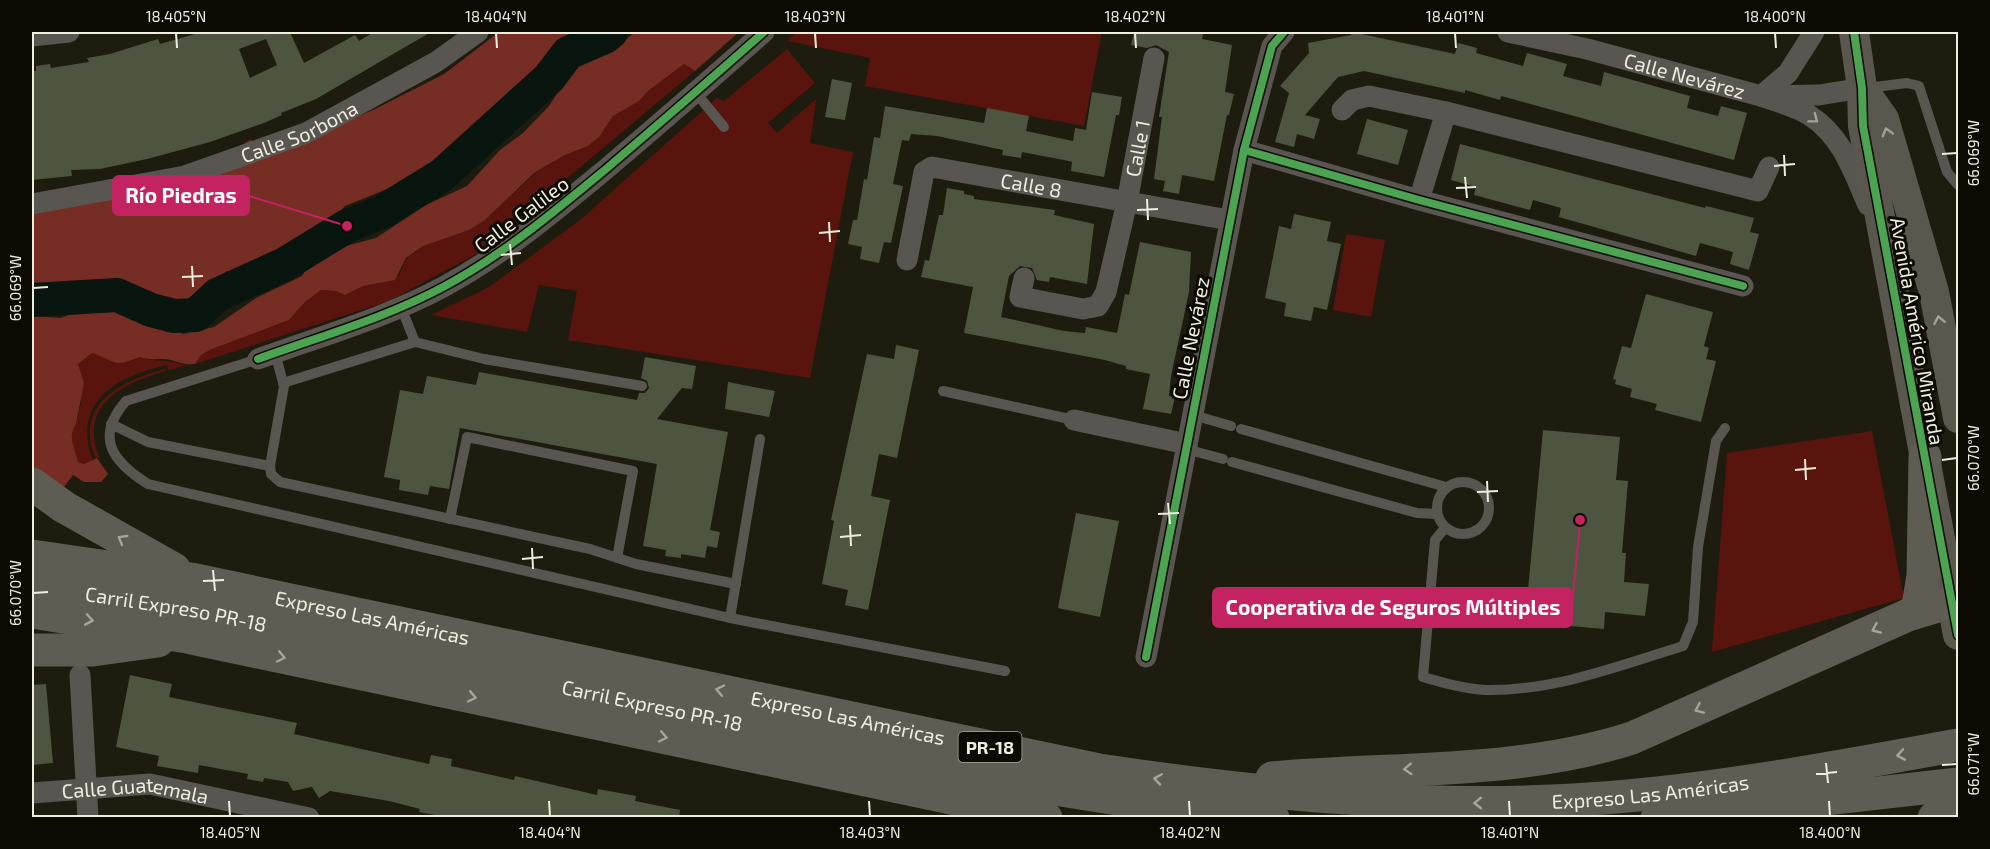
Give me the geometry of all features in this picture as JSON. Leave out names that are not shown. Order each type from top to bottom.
[{"type":"highway","points":[[1917,612],[1923,576],[1925,457]]},
{"type":"highway","points":[[32,484],[64,507],[191,579]]},
{"type":"highway","name":"Expreso Las Américas","points":[[32,556],[191,579],[1099,770],[1198,785],[1330,799],[1473,803],[1605,798],[1823,768],[1959,745]]},
{"type":"highway","name":"Carril Expreso PR-18","points":[[32,585],[193,609],[1061,790],[1161,806],[1273,818]]},
{"type":"highway","points":[[1198,785],[1331,773],[1464,766],[1557,757],[1599,749],[1632,738],[1917,612],[1955,601]]},
{"type":"highway","points":[[32,612],[187,637],[1046,818]]},
{"type":"highway","points":[[32,650],[93,650],[187,637]]},
{"type":"highway","points":[[1750,809],[1959,768]]},
{"type":"highway","points":[[1657,818],[1959,784]]},
{"type":"highway","points":[[1934,818],[1959,813]]},
{"type":"street","points":[[32,36],[69,32]]},
{"type":"street","name":"Calle Sorbona","points":[[32,204],[185,176],[306,133],[436,62],[478,32]]},
{"type":"street","name":"Calle Galileo","points":[[267,356],[361,324],[443,287],[508,248],[696,93],[764,32]]},
{"type":"street","name":"Calle Nevárez","points":[[1146,657],[1244,150],[1272,46],[1284,32]]},
{"type":"street","name":"Calle Nevárez","points":[[1508,32],[1587,49],[1761,96],[1818,95],[1862,88]]},
{"type":"street","points":[[1814,32],[1788,73],[1761,96],[1808,114],[1831,133],[1851,164],[1886,246]]},
{"type":"street","name":"Avenida Américo Miranda","points":[[1854,32],[1862,88],[1863,126],[1925,457],[1955,601],[1959,635]]},
{"type":"street","name":"Calle 1","points":[[1022,288],[1083,309],[1098,306],[1106,292],[1127,202],[1154,58]]},
{"type":"street","name":"Avenida Américo Miranda","points":[[1862,88],[1884,119],[1954,366],[1959,418]]},
{"type":"street","points":[[1342,110],[1352,100],[1369,96],[1446,112],[1758,191],[1768,167]]},
{"type":"street","points":[[1419,200],[1446,112]]},
{"type":"street","points":[[1244,150],[1419,200],[1743,286]]},
{"type":"street","name":"Calle 8","points":[[907,260],[927,167],[1229,220]]},
{"type":"street","points":[[1074,420],[1187,446]]},
{"type":"street","points":[[80,675],[88,818]]},
{"type":"street","name":"Calle Guatemala","points":[[32,793],[150,784],[301,817]]},
{"type":"lane","points":[[1862,88],[1907,83],[1919,86],[1947,171],[1959,185]]},
{"type":"lane","points":[[696,93],[724,127]]},
{"type":"lane","points":[[401,306],[416,342]]},
{"type":"lane","points":[[283,383],[416,342],[484,359],[642,386]]},
{"type":"lane","points":[[736,584],[617,558],[590,549],[280,482],[271,474],[270,466],[283,383],[267,356],[126,401],[115,414],[111,424],[109,435],[113,453],[125,470],[148,484],[730,618],[1005,671]]},
{"type":"lane","points":[[943,391],[1074,420]]},
{"type":"lane","points":[[1193,415],[1446,487],[1464,481],[1473,483],[1486,495],[1489,514],[1485,522],[1471,533],[1453,533],[1445,528],[1437,514],[1436,504],[1446,487]]},
{"type":"lane","points":[[111,424],[148,442],[270,466]]},
{"type":"lane","points":[[1445,528],[1435,540],[1423,677],[1456,686],[1486,690],[1549,686],[1683,646],[1692,622],[1698,547],[1716,441],[1725,428]]},
{"type":"lane","points":[[450,519],[467,437],[633,471],[617,558]]},
{"type":"lane","points":[[730,618],[760,439]]},
{"type":"lane","points":[[1187,446],[1227,460],[1418,513],[1437,514]]},
{"type":"shaded area","points":[[499,32],[592,32],[564,48],[567,59],[556,73],[540,74],[527,82],[483,118],[474,131],[412,179],[345,206],[331,221],[268,258],[256,267],[253,273],[227,271],[183,302],[164,304],[135,291],[108,287],[56,287],[50,304],[39,304],[32,299],[32,211],[56,208],[237,148],[250,140],[287,147],[375,109],[444,74]]},
{"type":"shaded area","points":[[635,32],[739,32],[695,71],[684,64],[648,91],[639,101],[613,116],[599,137],[588,146],[565,155],[534,173],[485,220],[469,230],[423,246],[406,258],[395,280],[363,286],[345,295],[336,291],[321,290],[305,302],[289,320],[212,349],[201,355],[195,364],[140,357],[119,363],[92,353],[78,364],[84,383],[72,433],[72,443],[78,462],[84,464],[97,458],[108,474],[101,482],[84,482],[73,475],[64,487],[56,490],[32,467],[32,316],[61,318],[81,310],[109,309],[127,312],[156,328],[171,327],[183,334],[214,327],[258,297],[302,276],[312,260],[326,251],[376,238],[426,205],[467,186],[500,150],[523,133],[549,106],[562,86],[560,77],[572,63],[612,50]]},
{"type":"shaded area","points":[[796,32],[1102,32],[1084,126],[865,86],[870,58],[788,41]]},
{"type":"shaded area","points":[[787,49],[815,83],[768,123],[777,133],[816,99],[810,143],[853,152],[810,378],[568,340],[577,291],[539,285],[527,332],[431,315],[489,287],[580,220],[717,98],[724,101]]},
{"type":"shaded area","points":[[684,64],[695,71],[478,253],[389,301],[195,364],[201,355],[212,349],[289,320],[305,302],[321,290],[336,291],[345,295],[363,286],[390,281],[400,274],[406,259],[423,246],[485,220],[534,174],[565,155],[588,146],[599,137],[613,116],[638,101]]},
{"type":"shaded area","points":[[1346,234],[1385,240],[1371,317],[1333,310]]},
{"type":"shaded area","points":[[92,353],[120,363],[140,357],[186,366],[168,370],[167,365],[149,370],[116,384],[103,394],[88,422],[88,439],[93,460],[84,464],[78,462],[72,445],[72,429],[76,424],[81,403],[78,364]]},
{"type":"shaded area","points":[[165,369],[165,371],[134,382],[108,399],[95,423],[94,439],[99,457],[96,459],[91,440],[91,423],[96,409],[118,388]]},
{"type":"shaded area","points":[[1872,431],[1904,598],[1712,652],[1727,453]]},
{"type":"building","points":[[202,32],[290,32],[304,63],[355,35],[359,41],[374,32],[431,32],[316,99],[281,113],[282,115],[264,123],[210,142],[147,159],[100,169],[71,170],[72,176],[32,180],[32,71],[36,71],[36,66],[50,64],[51,68],[89,62],[87,58],[110,54],[158,39],[160,44]],"holes":[[[266,39],[277,65],[250,78],[239,49]]]},
{"type":"building","points":[[1134,32],[1203,34],[1202,39],[1232,45],[1225,92],[1234,94],[1229,115],[1227,115],[1214,181],[1182,175],[1179,194],[1163,191],[1165,181],[1154,179],[1162,117],[1159,117],[1169,52],[1156,45],[1147,48],[1131,45]]},
{"type":"building","points":[[1352,32],[1455,54],[1458,43],[1477,48],[1476,53],[1523,66],[1527,53],[1567,64],[1563,76],[1601,86],[1604,72],[1690,96],[1687,108],[1718,116],[1721,106],[1747,113],[1734,160],[1501,96],[1500,100],[1465,90],[1465,93],[1364,71],[1338,77],[1305,115],[1320,119],[1314,139],[1297,134],[1294,147],[1275,142],[1289,93],[1280,86],[1309,53],[1308,43],[1351,35]]},
{"type":"building","points":[[832,79],[852,83],[845,120],[825,117]]},
{"type":"building","points":[[1092,92],[1122,97],[1119,115],[1116,115],[1104,177],[1071,171],[1072,162],[1069,161],[1022,152],[1021,158],[1002,155],[1003,150],[937,136],[911,134],[909,141],[902,140],[893,184],[903,186],[891,243],[884,242],[879,263],[860,259],[862,247],[848,244],[853,220],[857,220],[864,179],[867,180],[874,137],[880,138],[885,106],[984,123],[987,108],[1009,112],[1029,116],[1026,131],[1073,141],[1075,128],[1086,130]]},
{"type":"building","points":[[1367,119],[1408,130],[1398,165],[1357,154]]},
{"type":"building","points":[[1460,144],[1705,208],[1706,206],[1754,218],[1750,232],[1759,234],[1749,270],[1730,264],[1733,252],[1700,243],[1696,256],[1559,217],[1561,208],[1533,200],[1530,210],[1474,195],[1476,187],[1451,180]]},
{"type":"building","points":[[947,188],[964,191],[964,194],[974,196],[974,199],[1055,210],[1054,215],[1094,224],[1087,284],[1050,277],[1049,282],[1037,280],[1032,268],[1020,266],[1009,276],[1001,317],[1064,331],[1085,333],[1086,327],[1117,333],[1125,294],[1129,295],[1140,242],[1191,252],[1189,292],[1171,376],[1169,396],[1175,397],[1171,414],[1143,409],[1150,374],[1126,369],[1126,366],[1105,360],[964,333],[973,287],[921,277],[925,260],[929,261],[939,215],[943,215]]},
{"type":"building","points":[[1294,214],[1331,222],[1327,241],[1341,244],[1327,310],[1314,307],[1311,321],[1284,316],[1286,303],[1265,298],[1279,226],[1291,229]]},
{"type":"building","points":[[1646,294],[1713,312],[1704,346],[1709,348],[1706,359],[1716,361],[1701,422],[1655,410],[1657,404],[1630,397],[1632,389],[1615,384],[1616,380],[1613,379],[1622,346],[1631,348]]},
{"type":"building","points":[[896,345],[919,350],[897,458],[879,454],[871,496],[890,500],[868,610],[845,605],[848,590],[822,584],[834,521],[831,520],[867,354],[894,359]]},
{"type":"building","points":[[645,357],[696,366],[692,389],[682,388],[657,419],[728,432],[710,530],[720,532],[717,548],[707,546],[705,558],[681,554],[681,558],[665,556],[666,550],[643,546],[657,464],[460,428],[449,489],[430,486],[428,495],[399,490],[400,480],[384,477],[400,390],[423,394],[427,376],[476,385],[479,372],[637,400],[639,393],[645,393],[649,388],[647,381],[641,378]]},
{"type":"building","points":[[728,382],[775,391],[769,417],[725,409]]},
{"type":"building","points":[[1543,430],[1620,437],[1616,480],[1628,481],[1622,553],[1626,553],[1624,582],[1649,584],[1645,616],[1605,612],[1604,629],[1525,622]]},
{"type":"building","points":[[1076,513],[1119,521],[1100,617],[1058,608]]},
{"type":"building","points":[[130,675],[172,684],[169,697],[297,723],[294,734],[429,764],[431,755],[452,759],[451,766],[514,780],[515,776],[597,795],[598,789],[636,796],[635,801],[680,810],[679,818],[450,818],[419,812],[420,809],[389,801],[330,791],[319,798],[312,787],[293,791],[288,782],[264,778],[263,782],[247,779],[248,774],[199,765],[198,773],[157,766],[159,756],[116,747]]},
{"type":"building","points":[[46,684],[53,763],[32,765],[32,685]]},
{"type":"waterway","points":[[32,300],[117,295],[151,310],[174,316],[196,315],[217,295],[285,264],[347,226],[382,212],[442,175],[549,78],[568,53],[605,37],[611,32]]},
{"type":"cycle path","points":[[258,359],[400,308],[467,274],[528,232],[587,185],[764,32]]},
{"type":"cycle path","points":[[1146,657],[1244,150],[1272,46],[1284,32]]},
{"type":"cycle path","points":[[1854,32],[1862,88],[1863,126],[1958,635]]},
{"type":"cycle path","points":[[1244,150],[1419,200],[1743,286]]},
{"type":"place","name":"Río Piedras","points":[[347,226]]},
{"type":"place","name":"Cooperativa de Seguros Múltiples","points":[[1580,520]]}]
